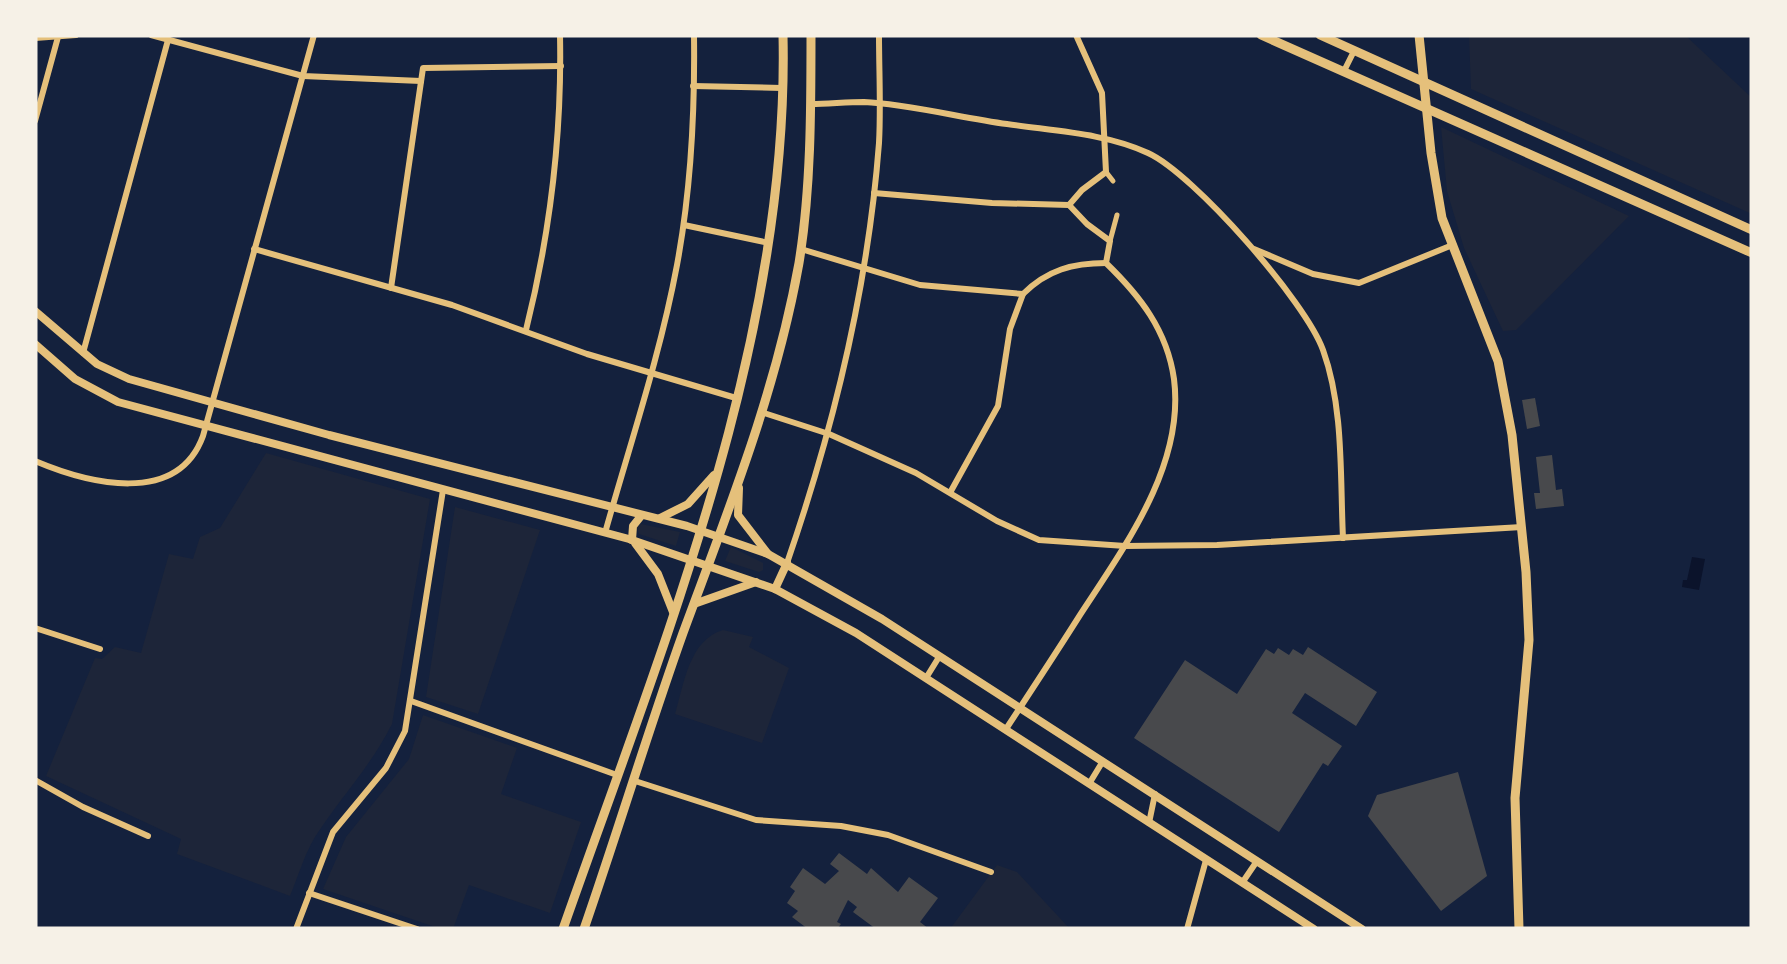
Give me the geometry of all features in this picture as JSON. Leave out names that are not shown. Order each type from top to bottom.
[{"type":"main road","points":[[563,929],[692,559],[736,398],[770,243],[783,88],[783,35]]},
{"type":"main road","points":[[584,929],[694,604],[764,413],[801,249],[811,104],[810,35]]},
{"type":"main road","points":[[1261,35],[1749,252]]},
{"type":"main road","points":[[1320,35],[1752,230]]},
{"type":"main road","points":[[1420,35],[1438,200],[1450,246],[1484,324],[1504,384],[1522,527],[1529,660],[1515,798],[1519,929]]},
{"type":"street","points":[[35,38],[76,35]]},
{"type":"street","points":[[151,35],[303,76],[421,80]]},
{"type":"street","points":[[35,461],[84,479],[151,482],[172,474],[197,450],[314,35]]},
{"type":"street","points":[[526,330],[549,211],[560,35]]},
{"type":"street","points":[[605,533],[651,374],[684,225],[694,35]]},
{"type":"street","points":[[775,589],[829,434],[864,266],[874,193],[880,35]]},
{"type":"street","points":[[1076,35],[1101,89],[1106,172],[1113,181]]},
{"type":"street","points":[[35,121],[58,36]]},
{"type":"street","points":[[83,353],[168,40]]},
{"type":"street","points":[[1342,72],[1354,50]]},
{"type":"street","points":[[391,288],[423,68],[561,66]]},
{"type":"street","points":[[693,86],[783,88]]},
{"type":"street","points":[[811,104],[879,104],[1104,139],[1138,149],[1171,168],[1252,248],[1304,312],[1324,351],[1334,399],[1343,538]]},
{"type":"street","points":[[1069,205],[1106,172]]},
{"type":"street","points":[[874,193],[1069,205],[1081,220],[1110,241]]},
{"type":"street","points":[[1106,263],[1117,215]]},
{"type":"street","points":[[684,225],[770,243]]},
{"type":"street","points":[[1252,248],[1306,272],[1359,283],[1450,246]]},
{"type":"street","points":[[254,249],[391,288],[526,330],[587,354],[736,398]]},
{"type":"street","points":[[801,249],[920,285],[1022,294]]},
{"type":"street","points":[[950,491],[998,406],[1010,329],[1022,294],[1062,268],[1106,263],[1150,311],[1168,354],[1174,390],[1170,433],[1157,481],[1125,546],[1006,729]]},
{"type":"street","points":[[37,318],[113,372],[211,402],[700,530],[768,554],[940,657],[1362,929]]},
{"type":"street","points":[[35,344],[74,379],[118,402],[632,540],[775,589],[820,611],[1314,929]]},
{"type":"street","points":[[764,413],[829,434],[950,491],[996,521],[1032,537],[1125,546],[1522,527]]},
{"type":"street","points":[[658,520],[688,504],[714,475]]},
{"type":"street","points":[[740,483],[738,515],[768,554]]},
{"type":"street","points":[[296,929],[333,832],[396,754],[405,731],[443,490]]},
{"type":"street","points":[[708,498],[731,506]]},
{"type":"street","points":[[641,516],[633,526],[632,540],[655,568],[673,612]]},
{"type":"street","points":[[694,604],[756,582]]},
{"type":"street","points":[[35,628],[100,650]]},
{"type":"street","points":[[926,678],[940,657]]},
{"type":"street","points":[[411,701],[617,775]]},
{"type":"street","points":[[1088,785],[1103,761]]},
{"type":"street","points":[[35,780],[148,836]]},
{"type":"street","points":[[635,781],[756,820],[824,824],[888,835],[991,872]]},
{"type":"street","points":[[1148,824],[1155,794]]},
{"type":"street","points":[[1187,929],[1206,860]]},
{"type":"street","points":[[1242,883],[1257,861]]},
{"type":"street","points":[[309,893],[417,929]]},
{"type":"shaded area","points":[[1469,35],[1685,35],[1752,98],[1752,214],[1471,89]]},
{"type":"shaded area","points":[[1441,127],[1629,216],[1516,330],[1503,331],[1464,248],[1447,191]]},
{"type":"shaded area","points":[[266,453],[430,499],[392,724],[315,837],[290,896],[177,854],[181,839],[46,776],[95,658],[102,659],[115,647],[141,653],[169,554],[193,559],[200,537],[220,528]]},
{"type":"shaded area","points":[[455,507],[540,530],[478,714],[426,697]]},
{"type":"shaded area","points":[[641,524],[680,532],[676,546],[639,534],[637,527]]},
{"type":"shaded area","points":[[731,547],[763,563],[763,570],[725,561]]},
{"type":"shaded area","points":[[1692,557],[1705,559],[1699,590],[1682,587]]},
{"type":"shaded area","points":[[723,630],[753,637],[749,647],[789,668],[762,743],[675,714],[695,653],[702,643]]},
{"type":"shaded area","points":[[423,715],[517,748],[501,794],[581,822],[550,913],[469,885],[453,929],[441,929],[323,889],[346,837],[409,759]]},
{"type":"shaded area","points":[[997,865],[1017,872],[1070,929],[950,929]]},
{"type":"building","points":[[1535,398],[1540,426],[1527,429],[1522,400]]},
{"type":"building","points":[[1552,455],[1556,490],[1562,489],[1564,506],[1536,509],[1534,493],[1540,493],[1536,457]]},
{"type":"building","points":[[1308,647],[1377,692],[1356,726],[1305,693],[1292,713],[1342,746],[1328,766],[1323,763],[1279,832],[1134,738],[1185,660],[1237,694],[1266,649],[1274,654],[1278,648],[1289,655],[1293,649],[1303,655]]},
{"type":"building","points":[[1458,772],[1487,876],[1441,911],[1368,816],[1377,795]]},
{"type":"building","points":[[839,853],[867,874],[871,868],[898,892],[909,877],[938,898],[920,922],[929,929],[876,929],[853,912],[857,907],[848,900],[837,929],[808,929],[792,917],[798,911],[787,903],[795,891],[790,887],[803,868],[825,884],[839,871],[830,864]]}]
